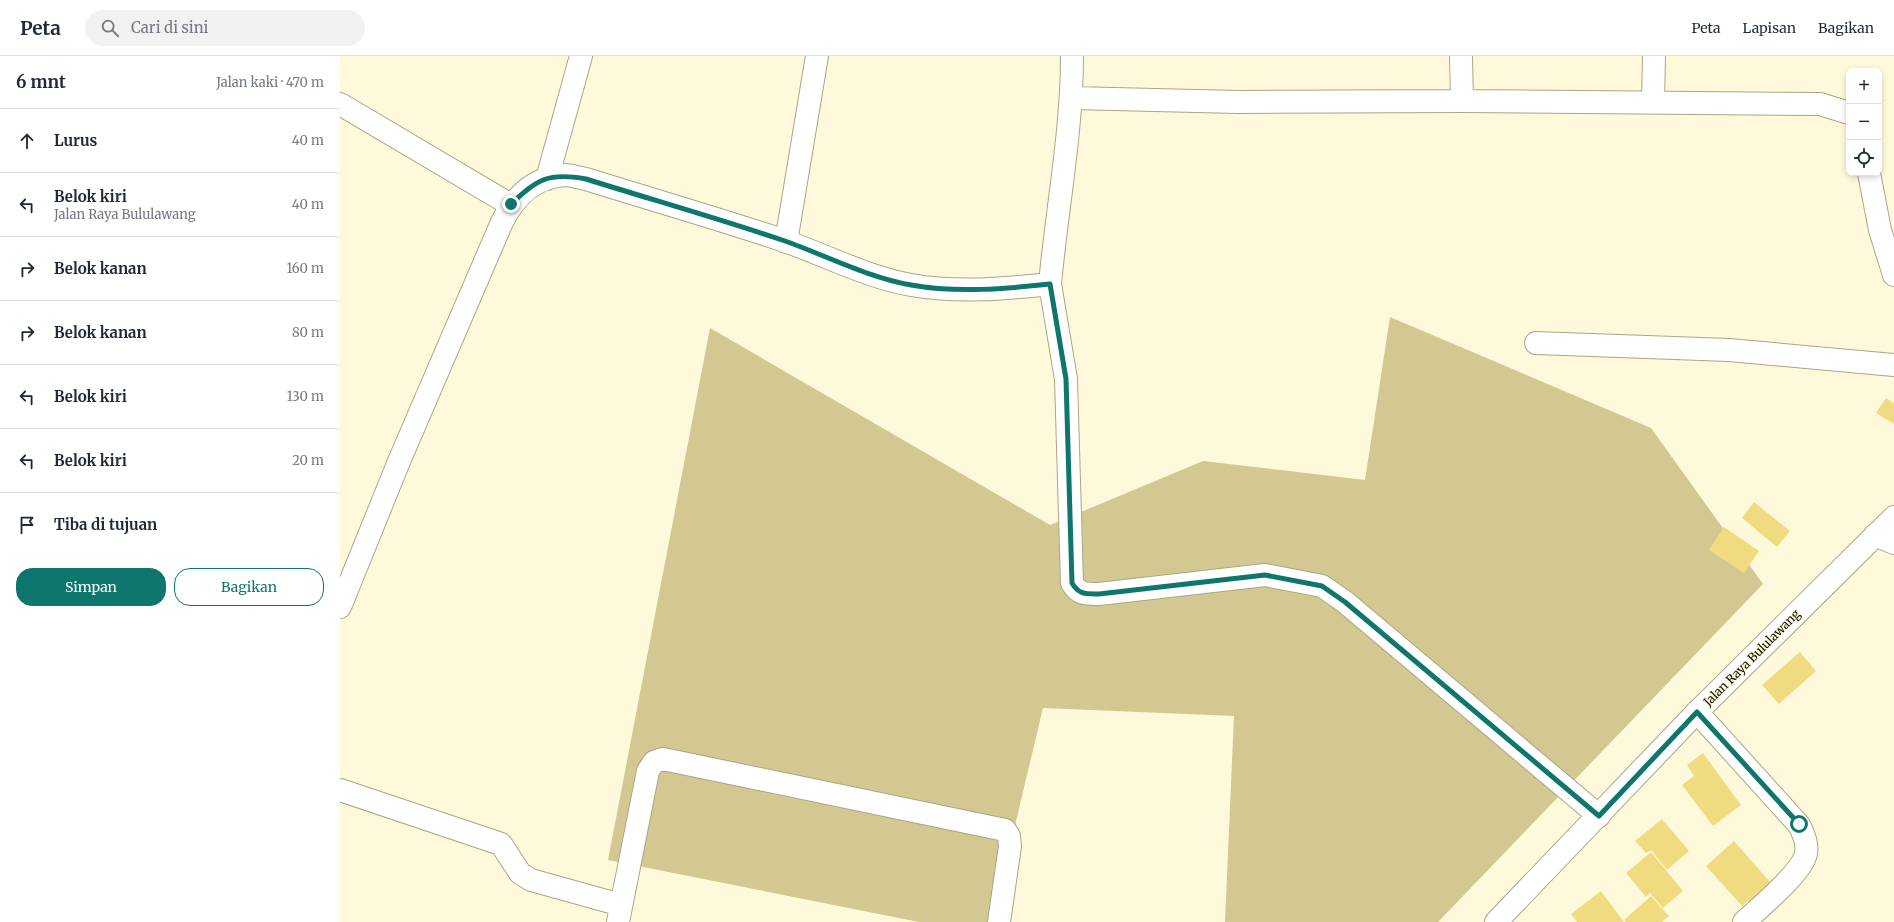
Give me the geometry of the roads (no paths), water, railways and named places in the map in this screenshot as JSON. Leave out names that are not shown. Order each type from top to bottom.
[{"type":"street","points":[[547,178],[581,56]]},
{"type":"street","points":[[786,242],[817,56]]},
{"type":"street","points":[[1072,56],[1072,98],[1054,232],[1050,284],[1066,379],[1071,576],[1072,583],[1076,589],[1082,594],[1099,594],[1265,575],[1322,586],[1345,602],[1599,816]]},
{"type":"street","points":[[1461,56],[1462,101]]},
{"type":"street","points":[[1654,56],[1654,102]]},
{"type":"street","points":[[1072,98],[1238,102],[1462,101],[1820,104],[1846,112]]},
{"type":"street","points":[[340,104],[511,204]]},
{"type":"street","points":[[340,607],[400,459],[511,204],[532,185],[547,178],[565,175],[586,179],[786,242],[877,276],[912,285],[943,288],[1004,289],[1050,284]]},
{"type":"street","points":[[1870,176],[1880,230],[1894,274]]},
{"type":"street","points":[[1536,343],[1729,350],[1894,365]]},
{"type":"street","name":"Jalan Raya Bululawang","points":[[1496,922],[1697,712],[1884,539],[1894,517]]},
{"type":"street","points":[[1697,712],[1799,824],[1805,836],[1806,856],[1799,869],[1744,922]]},
{"type":"street","points":[[340,790],[501,844],[520,873],[531,880],[620,913],[648,771],[654,762],[662,759],[1005,830],[1009,836],[1010,846],[999,922]]}]
